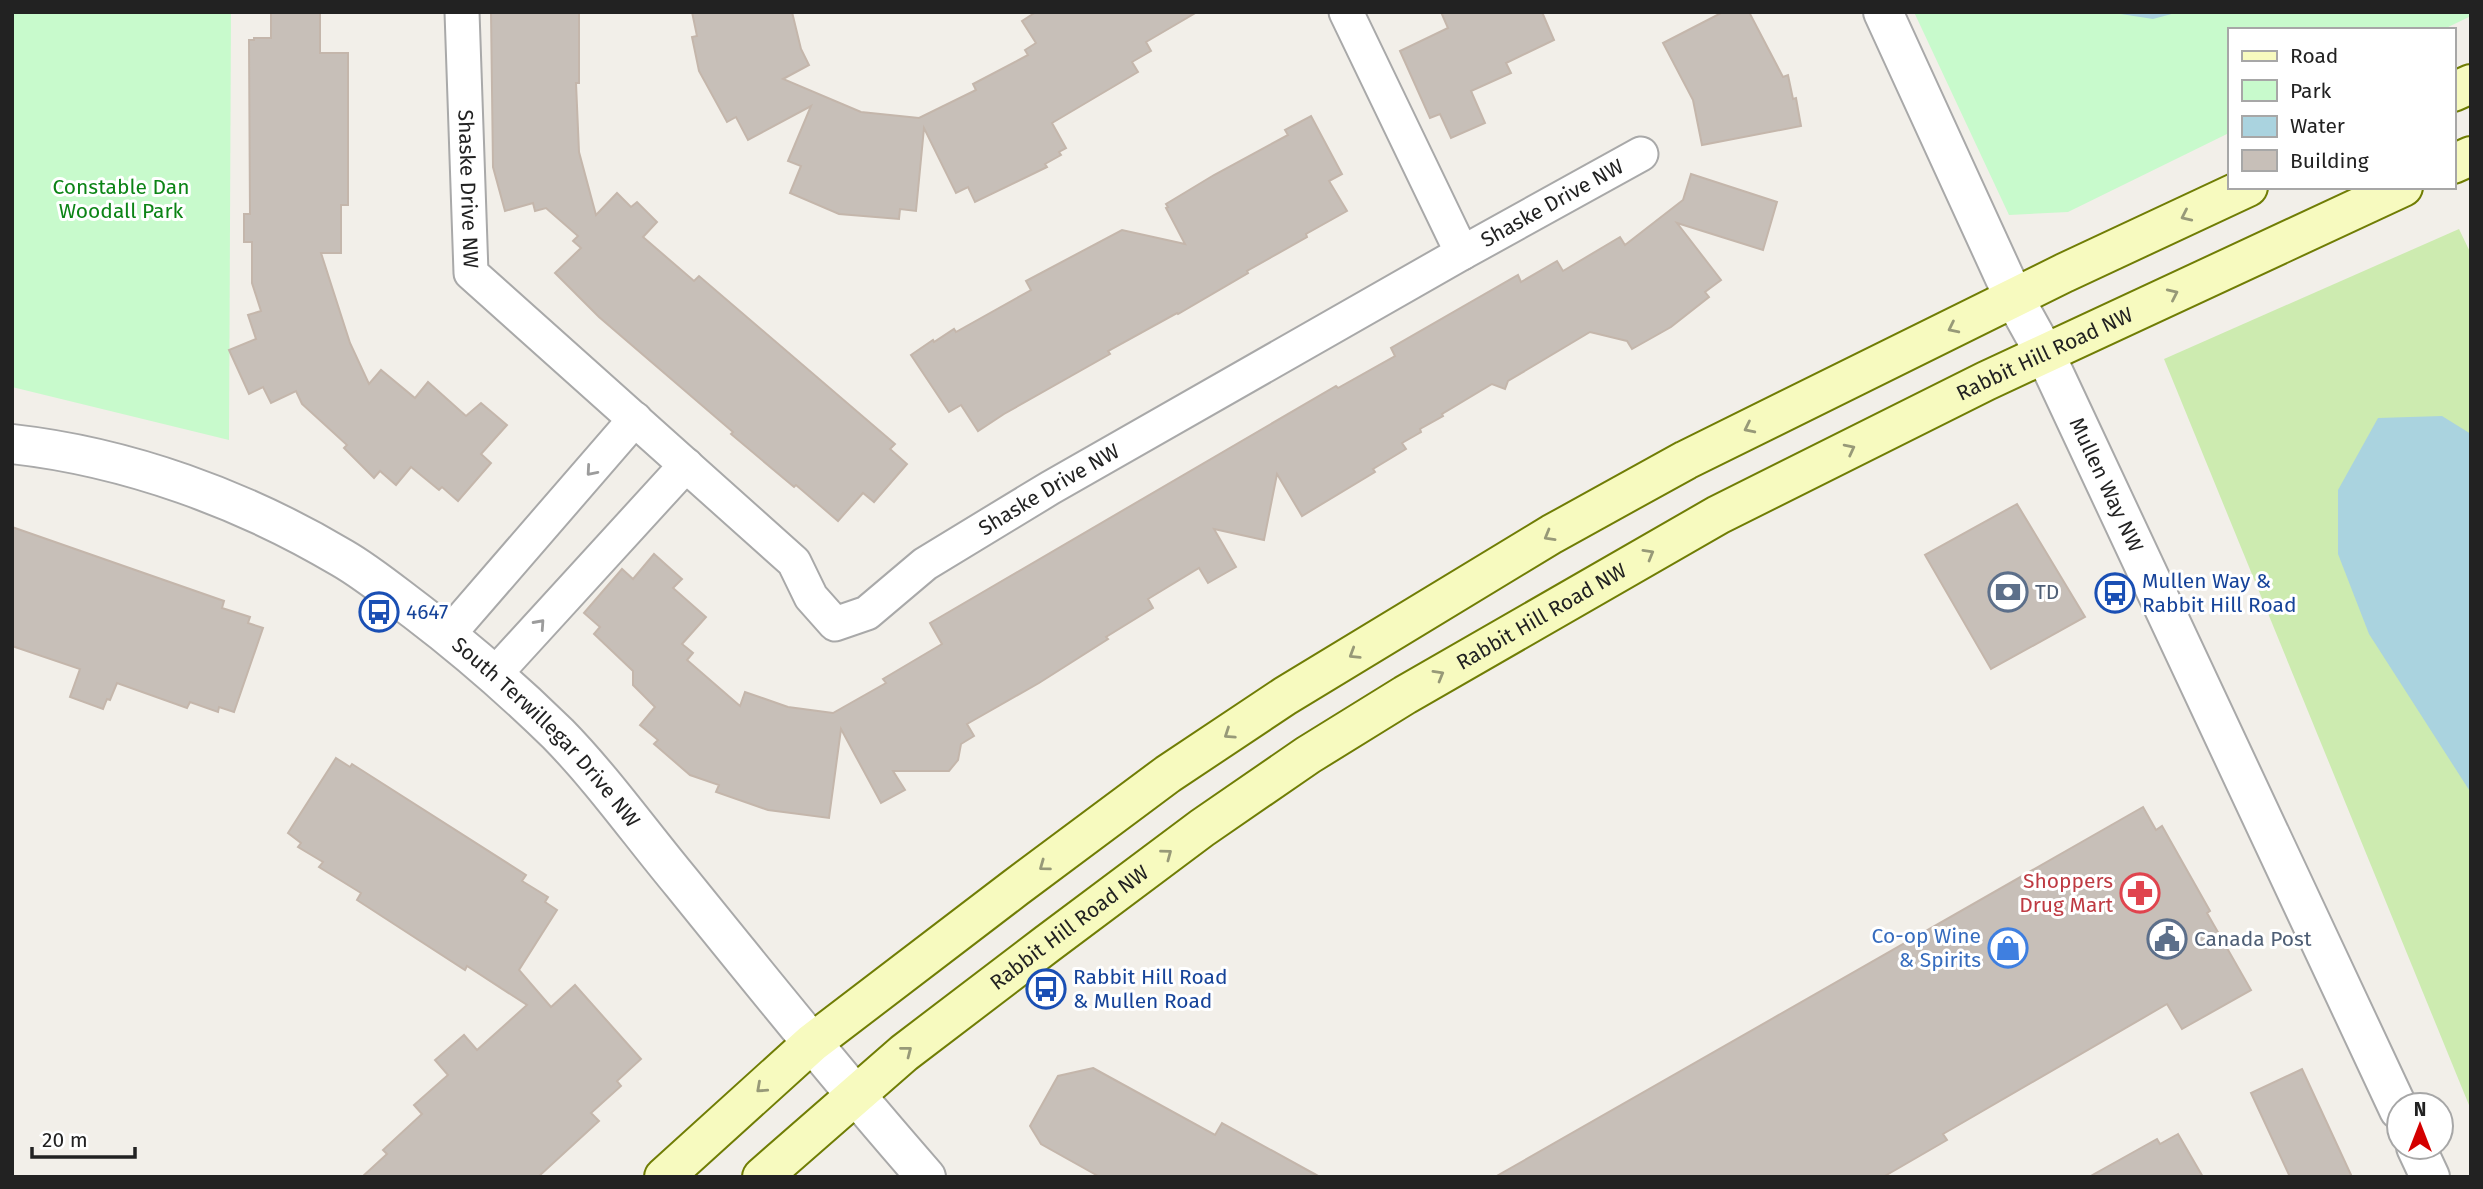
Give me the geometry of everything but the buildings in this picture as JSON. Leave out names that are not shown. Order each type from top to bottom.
[{"type":"main road","points":[[2455,91],[2471,84]]},
{"type":"main road","points":[[2455,163],[2471,156]]},
{"type":"main road","points":[[663,1177],[812,1043],[1014,888],[1168,774],[1318,676],[1552,534],[1686,460],[2014,298],[2244,189]]},
{"type":"main road","name":"Rabbit Hill Road NW","points":[[761,1177],[904,1053],[1202,828],[1308,755],[1416,689],[1718,514],[1986,381],[2399,189]]},
{"type":"street","name":"Shaske Drive NW","points":[[463,12],[471,273],[794,562],[811,597],[835,624],[867,613],[925,564],[1051,488],[1641,154]]},
{"type":"street","name":"Shaske Drive NW","points":[[1346,12],[1462,253]]},
{"type":"street","name":"Mullen Way NW","points":[[1883,12],[2014,298],[2045,354],[2390,1091]]},
{"type":"street","points":[[448,635],[635,419]]},
{"type":"street","name":"South Terwillegar Drive NW","points":[[12,444],[77,454],[127,466],[232,503],[343,558],[448,635],[561,737],[812,1043],[926,1177]]},
{"type":"street","points":[[494,675],[686,465]]},
{"type":"street","points":[[2423,1161],[2430,1177]]},
{"type":"green space","name":"Constable Dan Woodall Park","points":[[12,12],[231,12],[229,440],[12,387]]},
{"type":"green space","points":[[1914,12],[2471,12],[2471,16],[2446,28],[2228,28],[2228,133],[2068,212],[2009,215]]},
{"type":"green space","points":[[2459,229],[2471,254],[2471,1110],[2164,359]]},
{"type":"water","points":[[2108,12],[2179,12],[2153,19]]},
{"type":"water","points":[[2442,416],[2471,434],[2471,793],[2369,634],[2338,554],[2338,490],[2378,418]]},
{"type":"place","name":"TD","points":[[2008,592]]},
{"type":"place","name":"Mullen Way & Rabbit Hill Road","points":[[2115,593]]},
{"type":"place","name":"4647","points":[[379,612]]},
{"type":"place","name":"Shoppers Drug Mart","points":[[2140,893]]},
{"type":"place","name":"Canada Post","points":[[2167,939]]},
{"type":"place","name":"Co-op Wine & Spirits","points":[[2008,948]]},
{"type":"place","name":"Rabbit Hill Road & Mullen Road","points":[[1046,989]]}]
